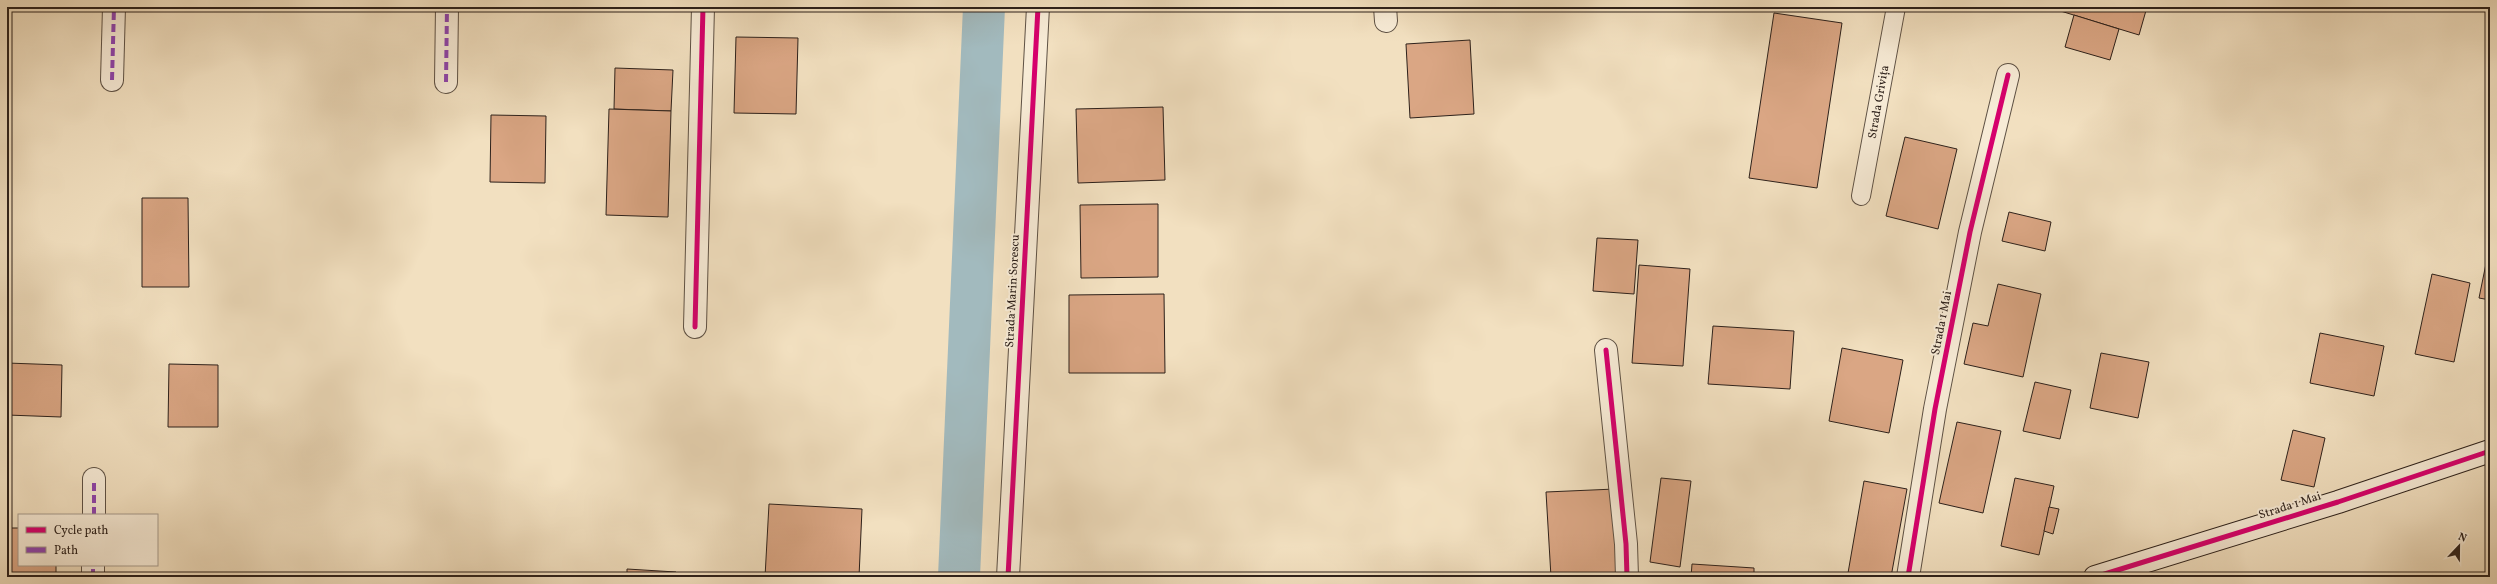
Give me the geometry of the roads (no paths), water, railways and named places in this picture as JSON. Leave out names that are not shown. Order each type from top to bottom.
[{"type":"street","points":[[112,80],[114,7]]},
{"type":"street","points":[[446,82],[447,7]]},
{"type":"street","points":[[695,327],[703,7]]},
{"type":"street","name":"Strada Marin Sorescu","points":[[1008,577],[1038,7]]},
{"type":"street","name":"Strada 1 Mai","points":[[1908,577],[1935,409],[1964,262],[2008,75]]},
{"type":"street","points":[[1606,350],[1626,544],[1627,577]]},
{"type":"street","name":"Strada 1 Mai","points":[[2095,577],[2323,506],[2490,451]]},
{"type":"street","points":[[94,480],[94,514]]},
{"type":"street","points":[[93,566],[93,577]]},
{"type":"lane","name":"Strada Grivița","points":[[1861,196],[1896,7]]},
{"type":"waterway","points":[[959,577],[984,7]]}]
